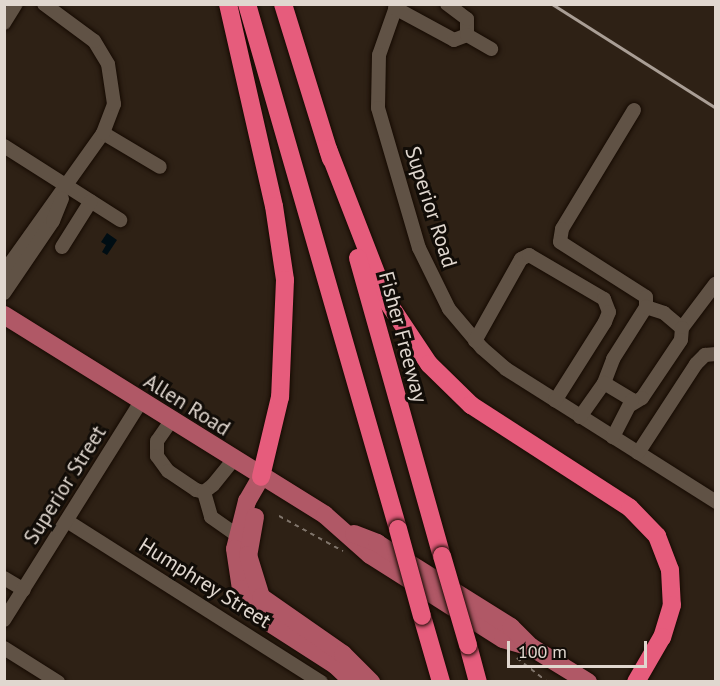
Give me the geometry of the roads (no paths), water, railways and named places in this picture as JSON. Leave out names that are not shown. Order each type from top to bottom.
[{"type":"highway","points":[[228,4],[274,206],[285,280],[279,397],[261,477]]},
{"type":"highway","points":[[247,4],[441,681]]},
{"type":"highway","name":"Fisher Freeway","points":[[284,4],[328,149],[478,681]]},
{"type":"highway","points":[[328,149],[387,301],[429,364],[471,405],[630,508],[657,536],[670,570],[672,605],[662,637],[636,681]]},
{"type":"main road","name":"Allen Road","points":[[4,315],[347,531],[370,555],[503,639],[531,646],[588,681]]},
{"type":"main road","points":[[261,477],[247,501],[238,536],[237,571],[242,589],[268,622],[335,665],[353,681]]},
{"type":"main road","points":[[261,477],[248,555],[261,597],[343,654],[371,681]]},
{"type":"street","points":[[4,23],[16,4]]},
{"type":"street","points":[[4,272],[40,218],[68,186],[103,133],[114,96],[102,52],[82,29],[44,4]]},
{"type":"street","points":[[447,4],[466,19],[467,35]]},
{"type":"street","points":[[396,6],[454,40],[467,35]]},
{"type":"street","name":"Superior Road","points":[[396,6],[378,63],[380,120],[424,262],[449,309],[475,341],[506,369],[716,502]]},
{"type":"street","points":[[467,35],[491,49]]},
{"type":"street","points":[[580,417],[604,383],[613,359],[646,307],[646,297],[560,242],[562,229],[634,110]]},
{"type":"street","points":[[103,133],[160,167]]},
{"type":"street","points":[[7,153],[68,186],[120,220]]},
{"type":"street","points":[[4,293],[53,221],[68,186]]},
{"type":"street","points":[[62,248],[91,201]]},
{"type":"street","points":[[475,341],[520,259],[529,255],[604,298],[609,312],[605,322],[555,401]]},
{"type":"street","points":[[613,437],[632,404],[642,398],[681,340],[682,328],[716,283]]},
{"type":"street","points":[[646,307],[664,313],[682,328]]},
{"type":"street","points":[[638,453],[696,363],[705,355],[716,354]]},
{"type":"street","points":[[604,383],[632,404]]},
{"type":"street","name":"Superior Street","points":[[4,620],[141,402]]},
{"type":"street","points":[[171,421],[156,441],[157,456],[168,471],[204,492],[211,517],[238,536]]},
{"type":"street","points":[[204,492],[233,460]]},
{"type":"street","name":"Humphrey Street","points":[[67,521],[321,681]]},
{"type":"street","points":[[4,578],[24,590]]},
{"type":"street","points":[[4,648],[58,681]]},
{"type":"railway","points":[[552,4],[716,108]]}]
